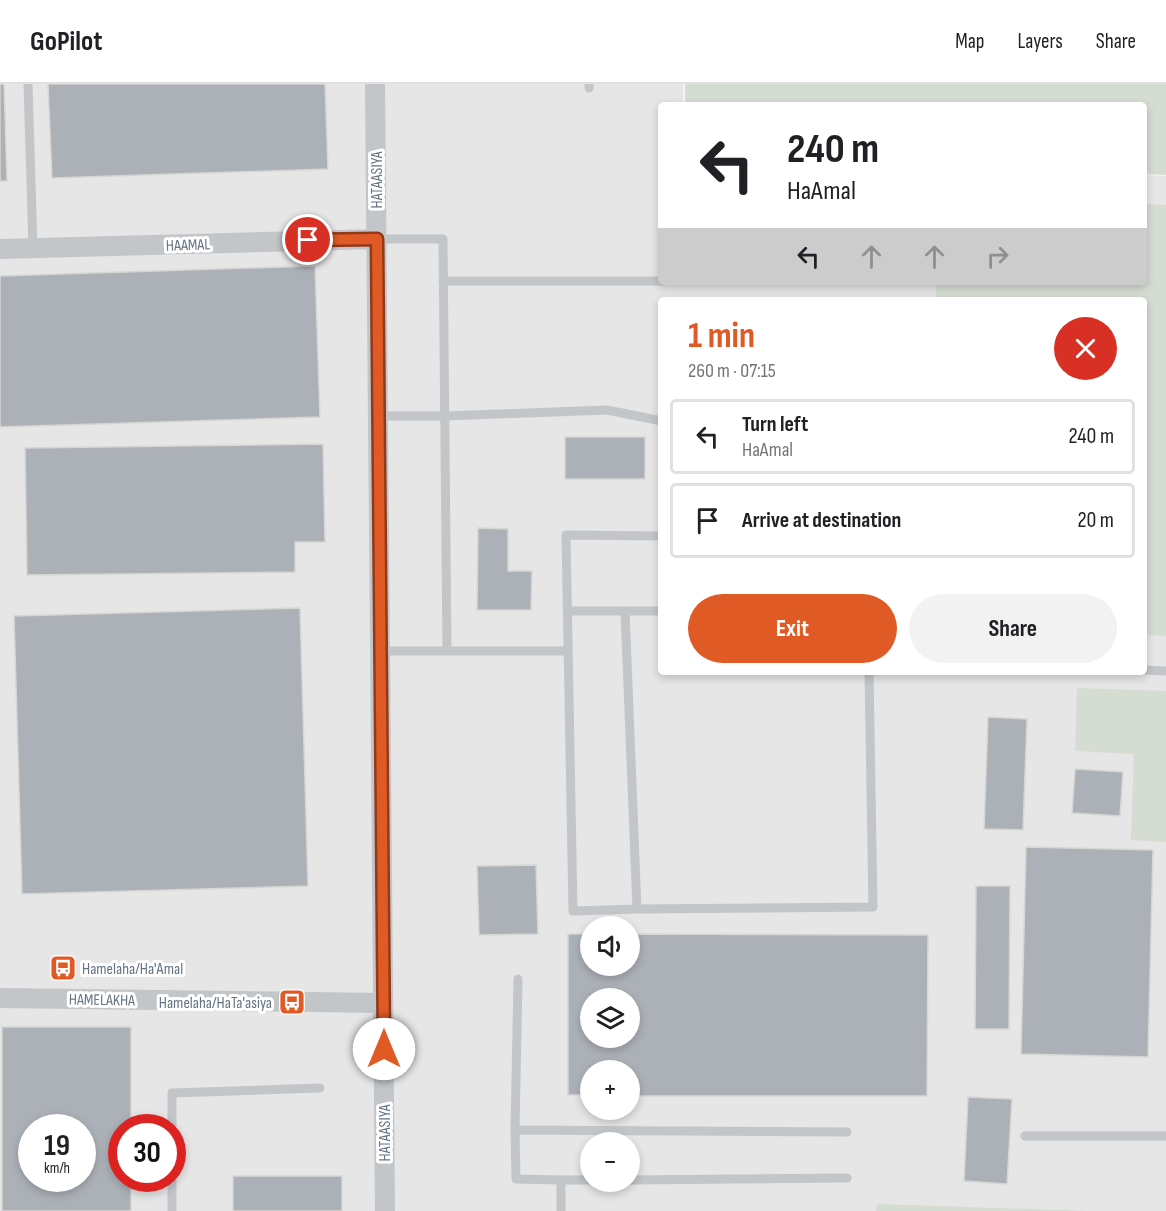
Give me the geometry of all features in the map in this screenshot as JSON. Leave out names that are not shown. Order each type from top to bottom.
[{"type":"street","name":"HATAASIYA","points":[[375,84],[385,1211]]},
{"type":"street","name":"HAAMAL","points":[[0,249],[377,239]]},
{"type":"street","name":"HAMELAKHA","points":[[0,998],[383,1003]]},
{"type":"lane","points":[[28,84],[33,248]]},
{"type":"lane","points":[[377,239],[443,239],[447,651]]},
{"type":"lane","points":[[443,280],[658,280]]},
{"type":"lane","points":[[378,416],[607,410],[658,420]]},
{"type":"lane","points":[[658,536],[566,535],[573,911],[873,907],[869,675]]},
{"type":"lane","points":[[567,611],[658,611]]},
{"type":"lane","points":[[625,611],[637,909]]},
{"type":"lane","points":[[380,651],[568,651]]},
{"type":"lane","points":[[1147,670],[1166,671]]},
{"type":"lane","points":[[518,979],[516,1179],[580,1180]]},
{"type":"lane","points":[[172,1114],[172,1094],[320,1088]]},
{"type":"lane","points":[[515,1130],[847,1132]]},
{"type":"lane","points":[[1025,1136],[1166,1136]]},
{"type":"lane","points":[[640,1180],[847,1178]]},
{"type":"lane","points":[[561,1180],[561,1211]]},
{"type":"lane","points":[[172,1192],[172,1211]]},
{"type":"shaded area","points":[[0,84],[683,84],[683,102],[658,102],[658,285],[1147,285],[1147,175],[1166,176],[1166,1211],[0,1211]]},
{"type":"shaded area","points":[[685,84],[1166,84],[1166,175],[1147,174],[1147,102],[685,102]]},
{"type":"shaded area","points":[[1147,204],[1166,205],[1166,636],[1147,635],[1147,297],[936,297],[936,285],[1147,285]]},
{"type":"shaded area","points":[[1077,688],[1166,691],[1166,842],[1131,840],[1134,754],[1075,751]]},
{"type":"shaded area","points":[[877,1204],[1090,1211],[876,1211]]},
{"type":"building","points":[[0,84],[4,84],[7,181],[0,181]]},
{"type":"building","points":[[48,84],[325,84],[328,169],[52,178]]},
{"type":"building","points":[[315,266],[320,417],[0,427],[0,276]]},
{"type":"building","points":[[565,437],[645,437],[645,479],[565,479]]},
{"type":"building","points":[[323,444],[325,542],[295,542],[295,572],[27,575],[25,448]]},
{"type":"building","points":[[478,528],[508,529],[508,571],[532,571],[531,610],[477,610]]},
{"type":"building","points":[[300,608],[308,886],[22,894],[14,616]]},
{"type":"building","points":[[988,717],[1027,719],[1023,830],[984,829]]},
{"type":"building","points":[[1075,769],[1123,772],[1120,816],[1072,813]]},
{"type":"building","points":[[1026,847],[1153,850],[1148,1057],[1021,1054]]},
{"type":"building","points":[[536,865],[538,934],[479,935],[477,866]]},
{"type":"building","points":[[976,886],[1010,886],[1009,1029],[975,1029]]},
{"type":"building","points":[[568,934],[580,934],[580,976],[640,976],[640,934],[928,935],[927,1096],[640,1096],[640,1060],[580,1060],[580,1095],[568,1095]]},
{"type":"building","points":[[2,1027],[131,1027],[131,1114],[108,1114],[108,1192],[131,1192],[131,1211],[2,1211]]},
{"type":"building","points":[[968,1097],[1012,1099],[1007,1184],[964,1181]]},
{"type":"building","points":[[233,1176],[342,1176],[342,1211],[233,1211]]},
{"type":"place","name":"Hamelaha/Ha'Amal","points":[[63,968]]},
{"type":"place","name":"Hamelaha/HaTa'asiya","points":[[292,1002]]},
{"type":"route","points":[[308,240],[377,239],[384,1049]]}]
